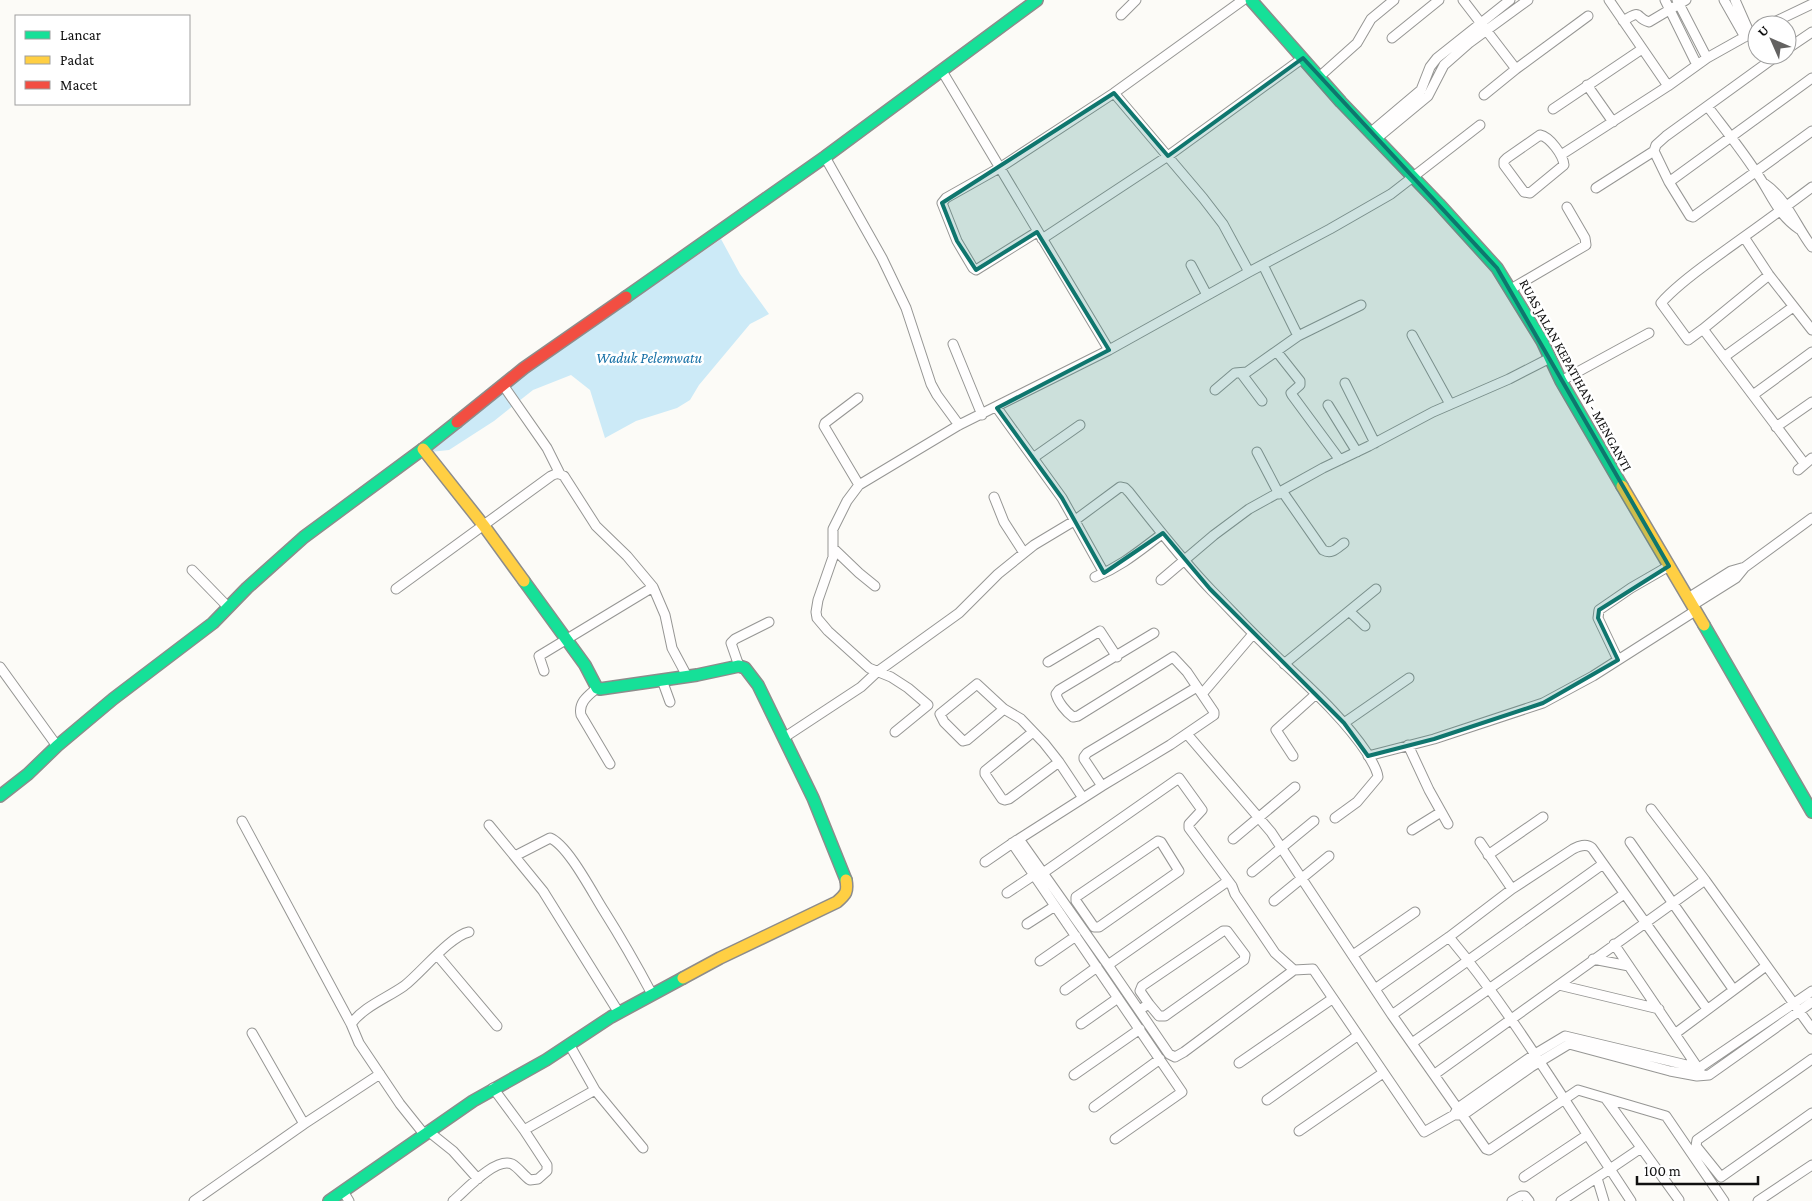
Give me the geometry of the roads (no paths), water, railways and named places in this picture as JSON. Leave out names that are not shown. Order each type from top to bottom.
[{"type":"street","points":[[0,796],[28,774],[57,746],[113,699],[216,620],[247,588],[304,537],[423,449],[524,368],[825,157],[1037,0]]},
{"type":"street","points":[[1120,15],[1136,0]]},
{"type":"street","points":[[1243,0],[1114,93],[1001,167],[943,201],[942,204],[958,241],[973,268],[979,270],[1168,156],[1303,58]]},
{"type":"street","name":"RUAS JALAN KEPATIHAN - MENGANTI","points":[[1251,0],[1341,102],[1490,259],[1511,289],[1542,341],[1561,381],[1600,446],[1629,500],[1812,812]]},
{"type":"street","points":[[1319,77],[1357,43],[1371,19],[1394,0]]},
{"type":"street","points":[[1392,38],[1439,0]]},
{"type":"street","points":[[1463,0],[1516,69]]},
{"type":"street","points":[[1373,136],[1413,103],[1428,96],[1430,67],[1437,58],[1510,0]]},
{"type":"street","points":[[1429,83],[1444,65],[1528,0]]},
{"type":"street","points":[[1608,0],[1668,86]]},
{"type":"street","points":[[1665,0],[1697,65]]},
{"type":"street","points":[[1623,21],[1636,13],[1646,22],[1650,22],[1681,1],[1707,58]]},
{"type":"street","points":[[1734,2],[1747,26]]},
{"type":"street","points":[[1789,15],[1812,4]]},
{"type":"street","points":[[1484,95],[1588,16]]},
{"type":"street","points":[[1797,42],[1812,32]]},
{"type":"street","points":[[1561,155],[1668,86],[1707,58],[1747,36]]},
{"type":"street","points":[[1553,109],[1642,49]]},
{"type":"street","points":[[1596,188],[1654,151],[1656,145],[1666,136],[1765,65]]},
{"type":"street","points":[[942,70],[1109,350]]},
{"type":"street","points":[[1669,182],[1812,78]]},
{"type":"street","points":[[1588,85],[1613,122]]},
{"type":"street","points":[[1114,93],[1168,156],[1222,224],[1249,272]]},
{"type":"street","points":[[1708,107],[1732,137],[1764,183],[1768,194],[1783,209],[1788,221],[1799,230],[1812,247]]},
{"type":"street","points":[[895,732],[928,705],[891,677],[869,668],[820,622],[816,612],[831,568],[834,549],[833,529],[847,501],[859,485],[959,425],[997,408],[1109,350],[1391,194],[1480,125]]},
{"type":"street","points":[[1654,151],[1669,182],[1691,217],[1812,131]]},
{"type":"street","points":[[1540,136],[1548,139],[1561,155],[1564,165],[1530,193],[1524,192],[1504,165],[1504,161],[1507,158],[1540,136]]},
{"type":"street","points":[[825,157],[882,258],[902,299],[931,384],[959,425]]},
{"type":"street","points":[[1769,275],[1688,340],[1662,306],[1662,303],[1701,268],[1812,187]]},
{"type":"street","points":[[1511,289],[1586,245],[1585,238],[1567,207]]},
{"type":"street","points":[[1744,236],[1769,275],[1793,307],[1808,319],[1812,330]]},
{"type":"street","points":[[1191,265],[1207,295]]},
{"type":"street","points":[[1263,265],[1298,336]]},
{"type":"street","points":[[1215,390],[1235,373],[1247,372],[1298,336],[1361,305]]},
{"type":"street","points":[[1724,357],[1793,307]]},
{"type":"street","points":[[1703,329],[1753,394],[1801,467],[1812,458]]},
{"type":"street","points":[[1561,381],[1649,334]]},
{"type":"street","points":[[1412,335],[1450,404]]},
{"type":"street","points":[[953,344],[982,415]]},
{"type":"street","points":[[1277,352],[1300,381],[1300,385],[1291,393],[1292,396],[1340,460]]},
{"type":"street","points":[[1753,394],[1812,352]]},
{"type":"street","points":[[1161,580],[1250,509],[1340,460],[1450,404],[1509,379],[1550,358]]},
{"type":"street","points":[[1241,373],[1262,400]]},
{"type":"street","points":[[1344,383],[1375,443]]},
{"type":"street","points":[[503,385],[547,448],[560,474],[564,476],[596,526],[627,556],[653,587],[665,615],[672,648],[687,676]]},
{"type":"street","points":[[858,398],[825,423],[824,426],[859,485]]},
{"type":"street","points":[[1776,427],[1812,402]]},
{"type":"street","points":[[1328,405],[1357,452]]},
{"type":"street","points":[[997,408],[1058,491],[1104,573]]},
{"type":"street","points":[[1033,458],[1080,425]]},
{"type":"street","points":[[423,449],[484,526],[566,638],[585,665],[597,688]]},
{"type":"street","points":[[1257,452],[1280,492],[1323,550],[1332,552],[1344,542]]},
{"type":"street","points":[[396,589],[551,476],[556,473],[560,474]]},
{"type":"street","points":[[784,737],[861,687],[877,672],[959,613],[998,574],[1034,545],[1074,521],[1120,487],[1125,488],[1129,492],[1162,534],[1210,589],[1344,723],[1368,756],[1378,774],[1377,780],[1356,802],[1335,818]]},
{"type":"street","points":[[994,497],[1004,522],[1024,553]]},
{"type":"street","points":[[1368,756],[1434,739],[1543,703],[1570,689],[1618,660],[1692,605],[1731,571],[1745,567],[1812,518]]},
{"type":"street","points":[[1095,577],[1127,561],[1162,534]]},
{"type":"street","points":[[834,549],[875,586]]},
{"type":"street","points":[[1618,660],[1598,618],[1600,610],[1619,596],[1669,566]]},
{"type":"street","points":[[192,570],[228,606]]},
{"type":"street","points":[[544,671],[538,656],[653,587]]},
{"type":"street","points":[[1284,664],[1376,589]]},
{"type":"street","points":[[1349,611],[1364,626]]},
{"type":"street","points":[[739,666],[731,643],[735,639],[769,622]]},
{"type":"street","points":[[1048,662],[1100,631],[1117,657]]},
{"type":"street","points":[[986,862],[1100,786],[1187,734],[1214,715],[1187,672],[1173,657],[1078,716],[1072,718],[1057,698],[1056,694],[1059,690],[1117,657],[1154,633]]},
{"type":"street","points":[[1100,786],[1084,760],[1087,753],[1199,691],[1253,634]]},
{"type":"street","points":[[328,1201],[346,1196],[370,1174],[426,1132],[493,1088],[546,1060],[619,1013],[749,943],[833,904],[847,894],[845,876],[812,798],[758,685],[745,668],[739,666],[662,680],[597,688]]},
{"type":"street","points":[[0,667],[57,746]]},
{"type":"street","points":[[1344,723],[1409,678]]},
{"type":"street","points":[[662,680],[670,702]]},
{"type":"street","points":[[1004,709],[967,740],[963,741],[944,722],[940,714],[977,684],[1004,709],[1021,719],[1059,762],[1085,796]]},
{"type":"street","points":[[597,688],[581,704],[581,715],[610,764]]},
{"type":"street","points":[[1293,756],[1276,730],[1316,694]]},
{"type":"street","points":[[1033,732],[985,770],[989,780],[1002,799],[1006,800],[1059,762]]},
{"type":"street","points":[[1187,734],[1260,817],[1392,1015],[1435,1074],[1455,1114],[1486,1149],[1489,1150],[1577,1090],[1666,1116],[1724,1201]]},
{"type":"street","points":[[1408,745],[1448,824]]},
{"type":"street","points":[[1007,892],[1038,874],[1179,778],[1202,810],[1189,824],[1189,828],[1228,881],[1274,953],[1294,970]]},
{"type":"street","points":[[1233,840],[1295,787]]},
{"type":"street","points":[[1651,809],[1705,880],[1812,1029]]},
{"type":"street","points":[[1412,830],[1441,812]]},
{"type":"street","points":[[1488,855],[1543,816]]},
{"type":"street","points":[[1252,872],[1314,821]]},
{"type":"street","points":[[242,822],[351,1024],[359,1043],[400,1104],[426,1132],[453,1151],[478,1179]]},
{"type":"street","points":[[489,825],[543,891],[619,1013]]},
{"type":"street","points":[[515,856],[550,838],[556,841],[574,862],[619,932],[652,994]]},
{"type":"street","points":[[1016,841],[1038,874],[1055,906],[1182,1092],[1115,1138]]},
{"type":"street","points":[[1158,841],[1161,842],[1179,871],[1099,927],[1094,927],[1085,913],[1076,901],[1076,898],[1158,841]]},
{"type":"street","points":[[1480,842],[1512,889]]},
{"type":"street","points":[[1630,842],[1733,989]]},
{"type":"street","points":[[1375,989],[1512,889],[1573,849],[1590,846],[1707,1009]]},
{"type":"street","points":[[1274,901],[1330,856]]},
{"type":"street","points":[[1392,1015],[1603,864]]},
{"type":"street","points":[[1038,874],[1076,919],[1169,1054],[1175,1057],[1184,1052],[1294,970],[1313,969],[1424,1132],[1455,1114],[1537,1058],[1561,1038],[1570,1036],[1700,1072],[1796,1008],[1812,991]]},
{"type":"street","points":[[1435,1074],[1705,880]]},
{"type":"street","points":[[1108,965],[1228,881]]},
{"type":"street","points":[[1412,1043],[1624,894]]},
{"type":"street","points":[[1027,924],[1055,906]]},
{"type":"street","points":[[1353,955],[1415,912]]},
{"type":"street","points":[[1076,919],[1085,913]]},
{"type":"street","points":[[1223,931],[1227,931],[1245,955],[1244,960],[1165,1016],[1159,1016],[1149,1004],[1140,991],[1142,986],[1223,931]]},
{"type":"street","points":[[351,1024],[382,999],[404,986],[438,956],[448,944],[464,933],[469,932]]},
{"type":"street","points":[[1040,961],[1076,936]]},
{"type":"street","points":[[1449,936],[1537,1058],[1631,1201]]},
{"type":"street","points":[[1614,944],[1676,1033],[1700,1072]]},
{"type":"street","points":[[438,956],[497,1026]]},
{"type":"street","points":[[1593,959],[1629,966]]},
{"type":"street","points":[[1676,1033],[1766,966]]},
{"type":"street","points":[[1065,990],[1097,968]]},
{"type":"street","points":[[1559,985],[1659,1010]]},
{"type":"street","points":[[1081,1024],[1118,998]]},
{"type":"street","points":[[1239,1063],[1332,999]]},
{"type":"street","points":[[1796,1008],[1812,1002]]},
{"type":"street","points":[[1139,1010],[1149,1004]]},
{"type":"street","points":[[1074,1075],[1140,1029]]},
{"type":"street","points":[[252,1033],[304,1124]]},
{"type":"street","points":[[1267,1100],[1357,1036]]},
{"type":"street","points":[[569,1044],[595,1090],[643,1148]]},
{"type":"street","points":[[1812,1059],[1696,1140],[1696,1146],[1721,1177],[1812,1113]]},
{"type":"street","points":[[1094,1108],[1160,1060]]},
{"type":"street","points":[[1299,1131],[1383,1073]]},
{"type":"street","points":[[194,1201],[304,1124],[380,1074]]},
{"type":"street","points":[[458,1199],[478,1179],[495,1167],[505,1163],[512,1164],[530,1180],[538,1179],[547,1171],[547,1165],[493,1088]]},
{"type":"street","points":[[524,1130],[595,1090]]},
{"type":"street","points":[[1606,1099],[1679,1200]]},
{"type":"street","points":[[1524,1177],[1587,1135]]},
{"type":"street","points":[[1565,1200],[1641,1148]]},
{"type":"street","points":[[1758,1201],[1812,1165]]},
{"type":"street","points":[[1597,1178],[1604,1201]]},
{"type":"street","points":[[1512,1201],[1523,1196],[1528,1201]]},
{"type":"street","points":[[1667,1201],[1679,1200]]},
{"type":"water","name":"Waduk Pelemwatu","points":[[721,239],[740,274],[769,314],[750,324],[699,385],[690,400],[677,408],[636,421],[605,438],[590,390],[571,375],[533,390],[494,421],[449,450],[430,452],[527,373]]}]
